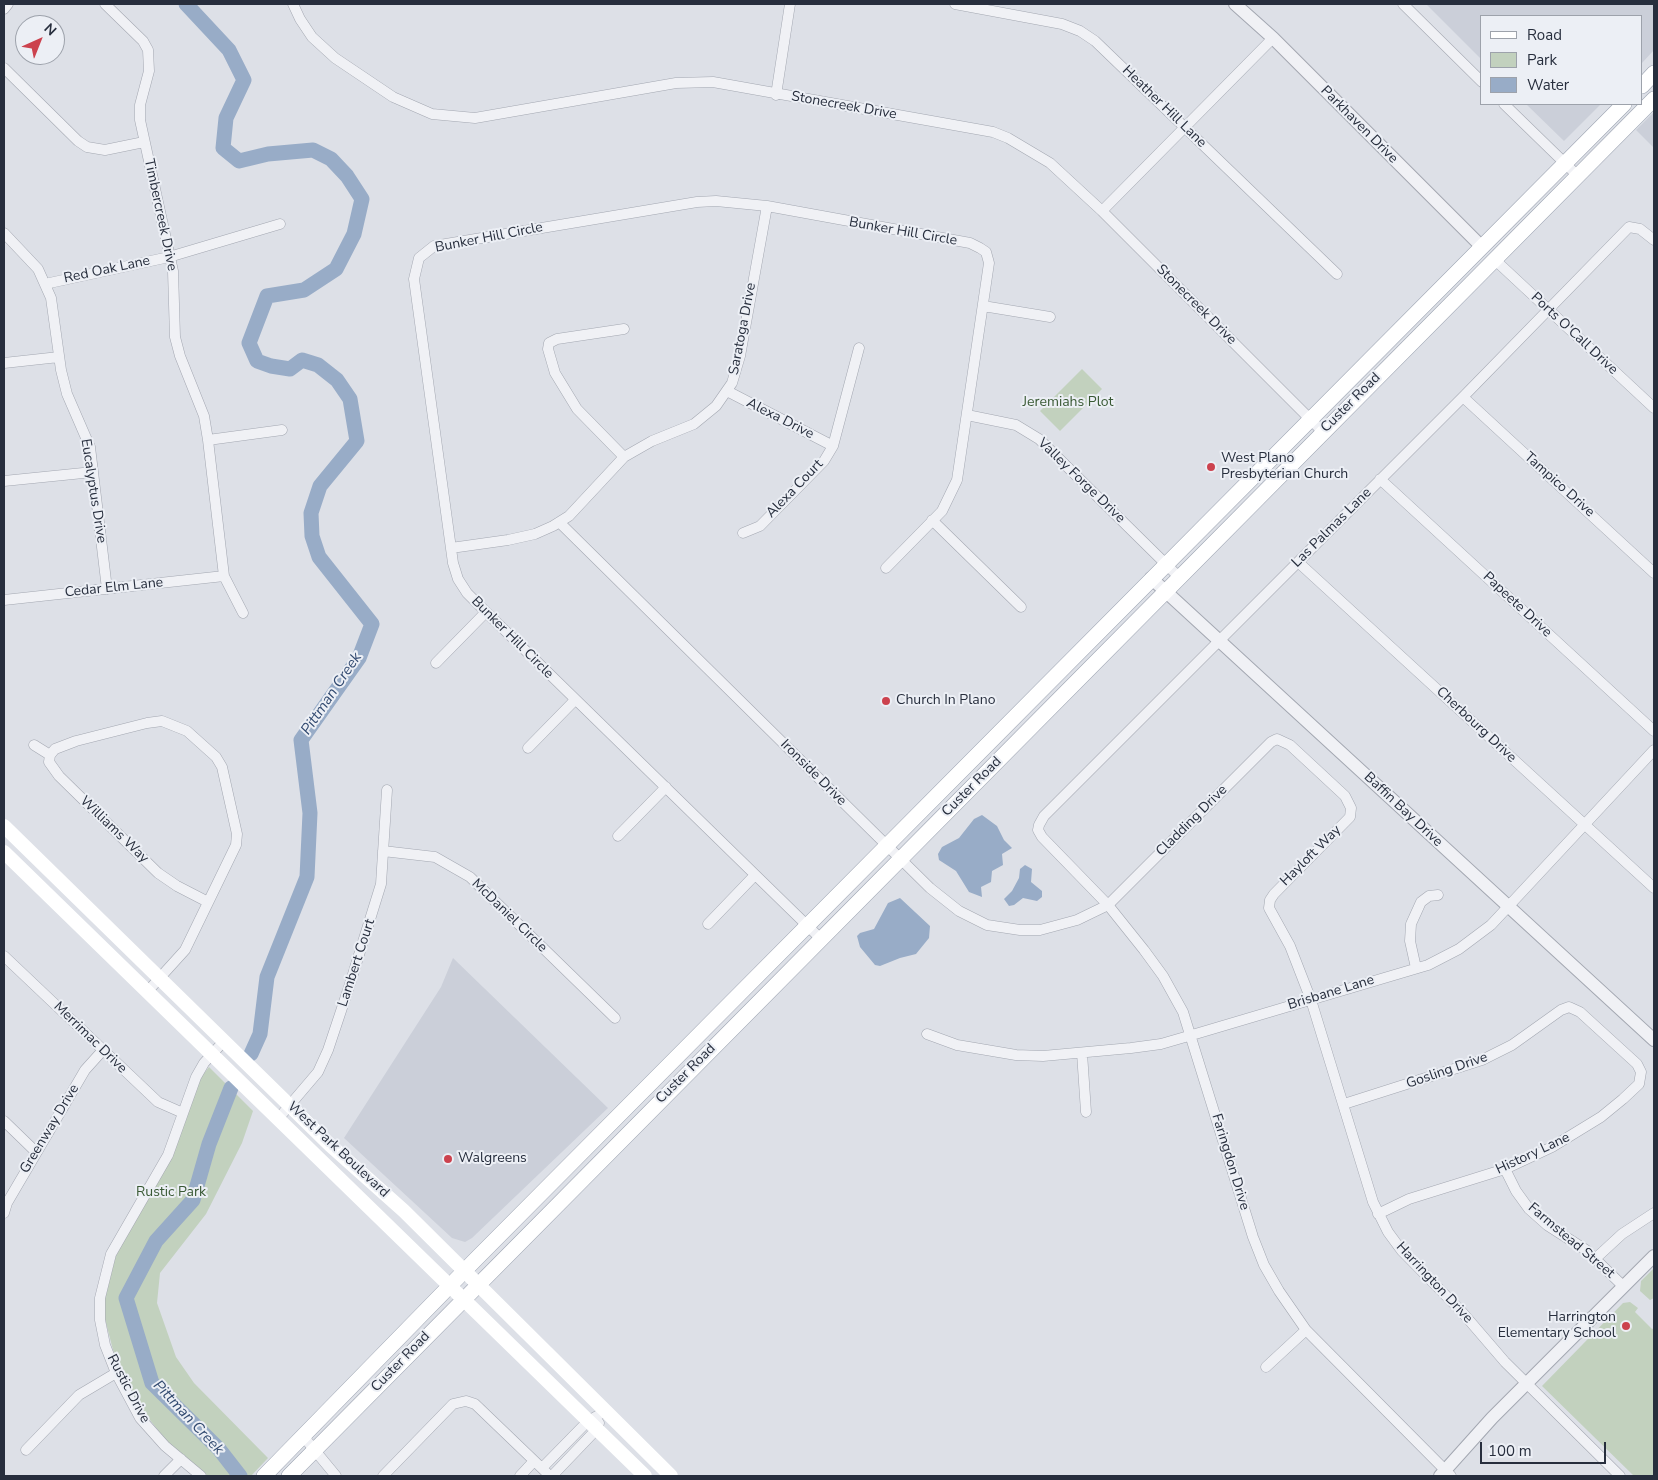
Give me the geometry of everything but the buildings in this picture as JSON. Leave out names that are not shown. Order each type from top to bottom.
[{"type":"main road","name":"Custer Road","points":[[289,1476],[462,1299],[901,859],[1654,98]]},
{"type":"main road","name":"Custer Road","points":[[264,1476],[449,1286],[1623,105]]},
{"type":"main road","points":[[1482,247],[1494,259]]},
{"type":"main road","name":"West Park Boulevard","points":[[4,826],[357,1170],[478,1284],[604,1412],[671,1476]]},
{"type":"main road","name":"West Park Boulevard","points":[[4,852],[645,1476]]},
{"type":"main road","points":[[344,1183],[357,1170]]},
{"type":"street","points":[[4,8],[8,4]]},
{"type":"street","name":"Timbercreek Drive","points":[[105,4],[143,41],[148,50],[149,71],[140,105],[144,142],[174,279],[173,312],[175,337],[180,356],[204,416],[224,576],[243,613]]},
{"type":"street","name":"Stonecreek Drive","points":[[293,4],[312,37],[338,60],[393,97],[439,115],[475,118],[676,83],[713,82],[744,86],[776,94],[992,132],[1028,148],[1050,163],[1102,211],[1323,432]]},
{"type":"street","points":[[776,94],[790,4]]},
{"type":"street","name":"Heather Hill Lane","points":[[955,4],[1062,24],[1080,31],[1095,41],[1337,274]]},
{"type":"street","name":"Parkhaven Drive","points":[[1235,4],[1273,38],[1482,247]]},
{"type":"street","points":[[1403,4],[1480,80]]},
{"type":"street","points":[[1102,211],[1273,38]]},
{"type":"street","points":[[4,68],[78,141],[87,147],[104,150],[144,142]]},
{"type":"street","points":[[1505,105],[1578,176]]},
{"type":"street","name":"Bunker Hill Circle","points":[[821,939],[486,612],[467,593],[458,579],[453,564],[414,279],[419,258],[434,246],[697,202],[716,201],[767,206],[970,243],[986,252],[989,263],[957,480],[942,511],[886,568]]},
{"type":"street","name":"Saratoga Drive","points":[[451,548],[535,534],[559,522],[569,516],[624,457],[652,441],[694,424],[716,406],[732,383],[740,356],[767,206]]},
{"type":"street","name":"Red Oak Lane","points":[[45,284],[169,257],[280,224]]},
{"type":"street","name":"Las Palmas Lane","points":[[1038,830],[1044,816],[1218,640],[1463,398],[1629,227],[1640,229],[1654,240]]},
{"type":"street","name":"Eucalyptus Drive","points":[[4,234],[38,269],[51,298],[59,357],[67,394],[90,447],[107,589]]},
{"type":"street","name":"Ports O'Call Drive","points":[[1494,259],[1654,408]]},
{"type":"street","points":[[983,306],[1050,317]]},
{"type":"street","points":[[624,329],[557,339],[549,343],[548,349],[556,373],[577,410],[624,457]]},
{"type":"street","name":"Alexa Court","points":[[744,533],[760,526],[824,461],[833,446],[859,348]]},
{"type":"street","points":[[4,363],[59,357]]},
{"type":"street","name":"Alexa Drive","points":[[727,391],[833,446]]},
{"type":"street","name":"Tampico Drive","points":[[1463,398],[1654,573]]},
{"type":"street","name":"Valley Forge Drive","points":[[967,414],[1010,423],[1039,439],[1179,577]]},
{"type":"street","points":[[208,440],[282,430]]},
{"type":"street","points":[[4,481],[94,472]]},
{"type":"street","name":"Papeete Drive","points":[[1380,479],[1654,731]]},
{"type":"street","points":[[932,520],[1021,607]]},
{"type":"street","name":"Ironside Drive","points":[[559,522],[945,902],[973,919],[994,926],[1020,930],[1040,930],[1077,920],[1108,905]]},
{"type":"street","name":"Cherbourg Drive","points":[[1298,562],[1654,888]]},
{"type":"street","name":"Cedar Elm Lane","points":[[4,600],[224,576]]},
{"type":"street","name":"Baffin Bay Drive","points":[[1151,578],[1654,1040]]},
{"type":"street","points":[[436,663],[486,612]]},
{"type":"street","points":[[528,748],[575,700]]},
{"type":"street","points":[[34,745],[50,755],[55,749],[76,741],[162,721],[187,732],[216,757],[222,767],[237,834],[236,846],[185,950],[147,992]]},
{"type":"street","name":"Cladding Drive","points":[[1108,905],[1271,742],[1277,739],[1290,745],[1348,800],[1351,808]]},
{"type":"street","name":"Brisbane Lane","points":[[927,1034],[957,1045],[1016,1055],[1082,1053],[1154,1045],[1416,968],[1460,949],[1491,925],[1654,750]]},
{"type":"street","name":"Williams Way","points":[[50,755],[49,762],[59,776],[158,873],[177,886],[208,902]]},
{"type":"street","points":[[618,836],[666,787]]},
{"type":"street","name":"Lambert Court","points":[[278,1119],[318,1072],[328,1050],[381,884],[387,790]]},
{"type":"street","name":"Hayloft Way","points":[[1269,904],[1274,894],[1350,817],[1351,808]]},
{"type":"street","name":"Faringdon Drive","points":[[1038,830],[1042,838],[1108,905],[1163,976],[1183,1012],[1192,1035],[1253,1237],[1271,1279],[1306,1330],[1445,1474]]},
{"type":"street","name":"McDaniel Circle","points":[[383,851],[436,857],[470,877],[615,1018]]},
{"type":"street","points":[[708,924],[755,875]]},
{"type":"street","points":[[1416,968],[1410,941],[1411,924],[1421,902],[1429,896],[1438,895]]},
{"type":"street","name":"Harrington Drive","points":[[1269,904],[1273,917],[1290,946],[1311,1000],[1344,1104],[1361,1166],[1378,1214],[1402,1251],[1452,1301],[1504,1362],[1620,1476]]},
{"type":"street","name":"Merrimac Drive","points":[[4,956],[158,1102],[183,1113]]},
{"type":"street","name":"Gosling Drive","points":[[1344,1104],[1482,1060],[1512,1045],[1560,1010],[1569,1007],[1580,1012],[1637,1064],[1641,1076]]},
{"type":"street","name":"Rustic Drive","points":[[201,1476],[164,1446],[144,1423],[116,1373],[105,1345],[100,1320],[104,1276],[118,1241],[168,1155],[196,1077],[224,1041]]},
{"type":"street","name":"Greenway Drive","points":[[4,1213],[7,1203],[85,1070],[103,1050]]},
{"type":"street","points":[[1082,1053],[1086,1112]]},
{"type":"street","name":"History Lane","points":[[1378,1214],[1409,1199],[1505,1169],[1552,1147],[1601,1117],[1636,1088],[1641,1076]]},
{"type":"street","points":[[4,1121],[36,1152]]},
{"type":"street","name":"Farmstead Street","points":[[1505,1169],[1516,1191],[1529,1209],[1547,1225],[1596,1258],[1623,1286]]},
{"type":"street","points":[[1596,1258],[1622,1234],[1654,1213]]},
{"type":"street","points":[[1445,1474],[1526,1383],[1654,1256]]},
{"type":"street","points":[[1266,1367],[1306,1330]]},
{"type":"street","points":[[26,1450],[79,1395],[116,1373]]},
{"type":"street","points":[[382,1476],[453,1404],[466,1401],[474,1404],[551,1476],[604,1412]]},
{"type":"street","points":[[520,1476],[592,1425]]},
{"type":"street","points":[[303,1436],[336,1476]]},
{"type":"street","points":[[164,1476],[181,1459]]},
{"type":"shaded area","points":[[1426,4],[1654,4],[1654,50],[1643,62],[1643,15],[1480,15],[1480,58]]},
{"type":"shaded area","points":[[1527,105],[1600,105],[1564,141]]},
{"type":"shaded area","points":[[1654,112],[1654,148],[1636,130]]},
{"type":"shaded area","points":[[453,958],[608,1108],[472,1238],[465,1242],[452,1238],[344,1138],[441,987]]},
{"type":"green space","name":"Jeremiahs Plot","points":[[1082,369],[1102,389],[1060,431],[1040,411]]},
{"type":"green space","name":"Rustic Park","points":[[209,1067],[253,1111],[242,1143],[206,1214],[160,1273],[157,1303],[176,1357],[194,1383],[268,1458],[251,1476],[208,1476],[168,1443],[139,1406],[113,1350],[105,1319],[105,1298],[115,1258],[201,1077]]},
{"type":"green space","points":[[1654,1268],[1654,1298],[1650,1300],[1640,1291],[1641,1281]]},
{"type":"green space","name":"Harrington Elementary School","points":[[1630,1302],[1638,1308],[1635,1312],[1652,1329],[1654,1328],[1654,1476],[1634,1476],[1542,1386],[1623,1303]]},
{"type":"water","points":[[982,815],[997,826],[1004,840],[1012,848],[1002,854],[1003,865],[992,871],[991,882],[981,887],[982,897],[969,892],[956,871],[939,860],[938,854],[942,847],[959,838],[974,819]]},
{"type":"water","points":[[1025,865],[1032,869],[1031,882],[1042,891],[1042,897],[1037,901],[1023,898],[1014,905],[1009,906],[1004,899],[1012,891],[1019,878],[1020,869]]},
{"type":"water","points":[[900,898],[930,926],[929,938],[916,954],[880,966],[875,965],[860,947],[857,936],[860,933],[874,929],[888,903]]},
{"type":"waterway","name":"Pittman Creek","points":[[186,4],[229,50],[244,80],[226,118],[223,148],[239,161],[268,154],[313,150],[331,159],[347,176],[362,199],[354,234],[336,269],[304,290],[267,296],[249,343],[257,361],[271,366],[290,369],[302,360],[318,365],[337,380],[350,399],[357,441],[320,486],[311,513],[312,536],[319,557],[372,624],[359,658],[301,740],[310,813],[307,877],[267,977],[260,1034],[251,1054]]},
{"type":"waterway","name":"Pittman Creek","points":[[231,1088],[209,1144],[193,1200],[156,1241],[126,1298],[152,1383],[219,1449],[240,1476]]},
{"type":"place","name":"West Plano Presbyterian Church","points":[[1211,467]]},
{"type":"place","name":"Church In Plano","points":[[886,701]]},
{"type":"place","name":"Walgreens","points":[[448,1159]]},
{"type":"place","name":"Harrington Elementary School","points":[[1626,1326]]}]
